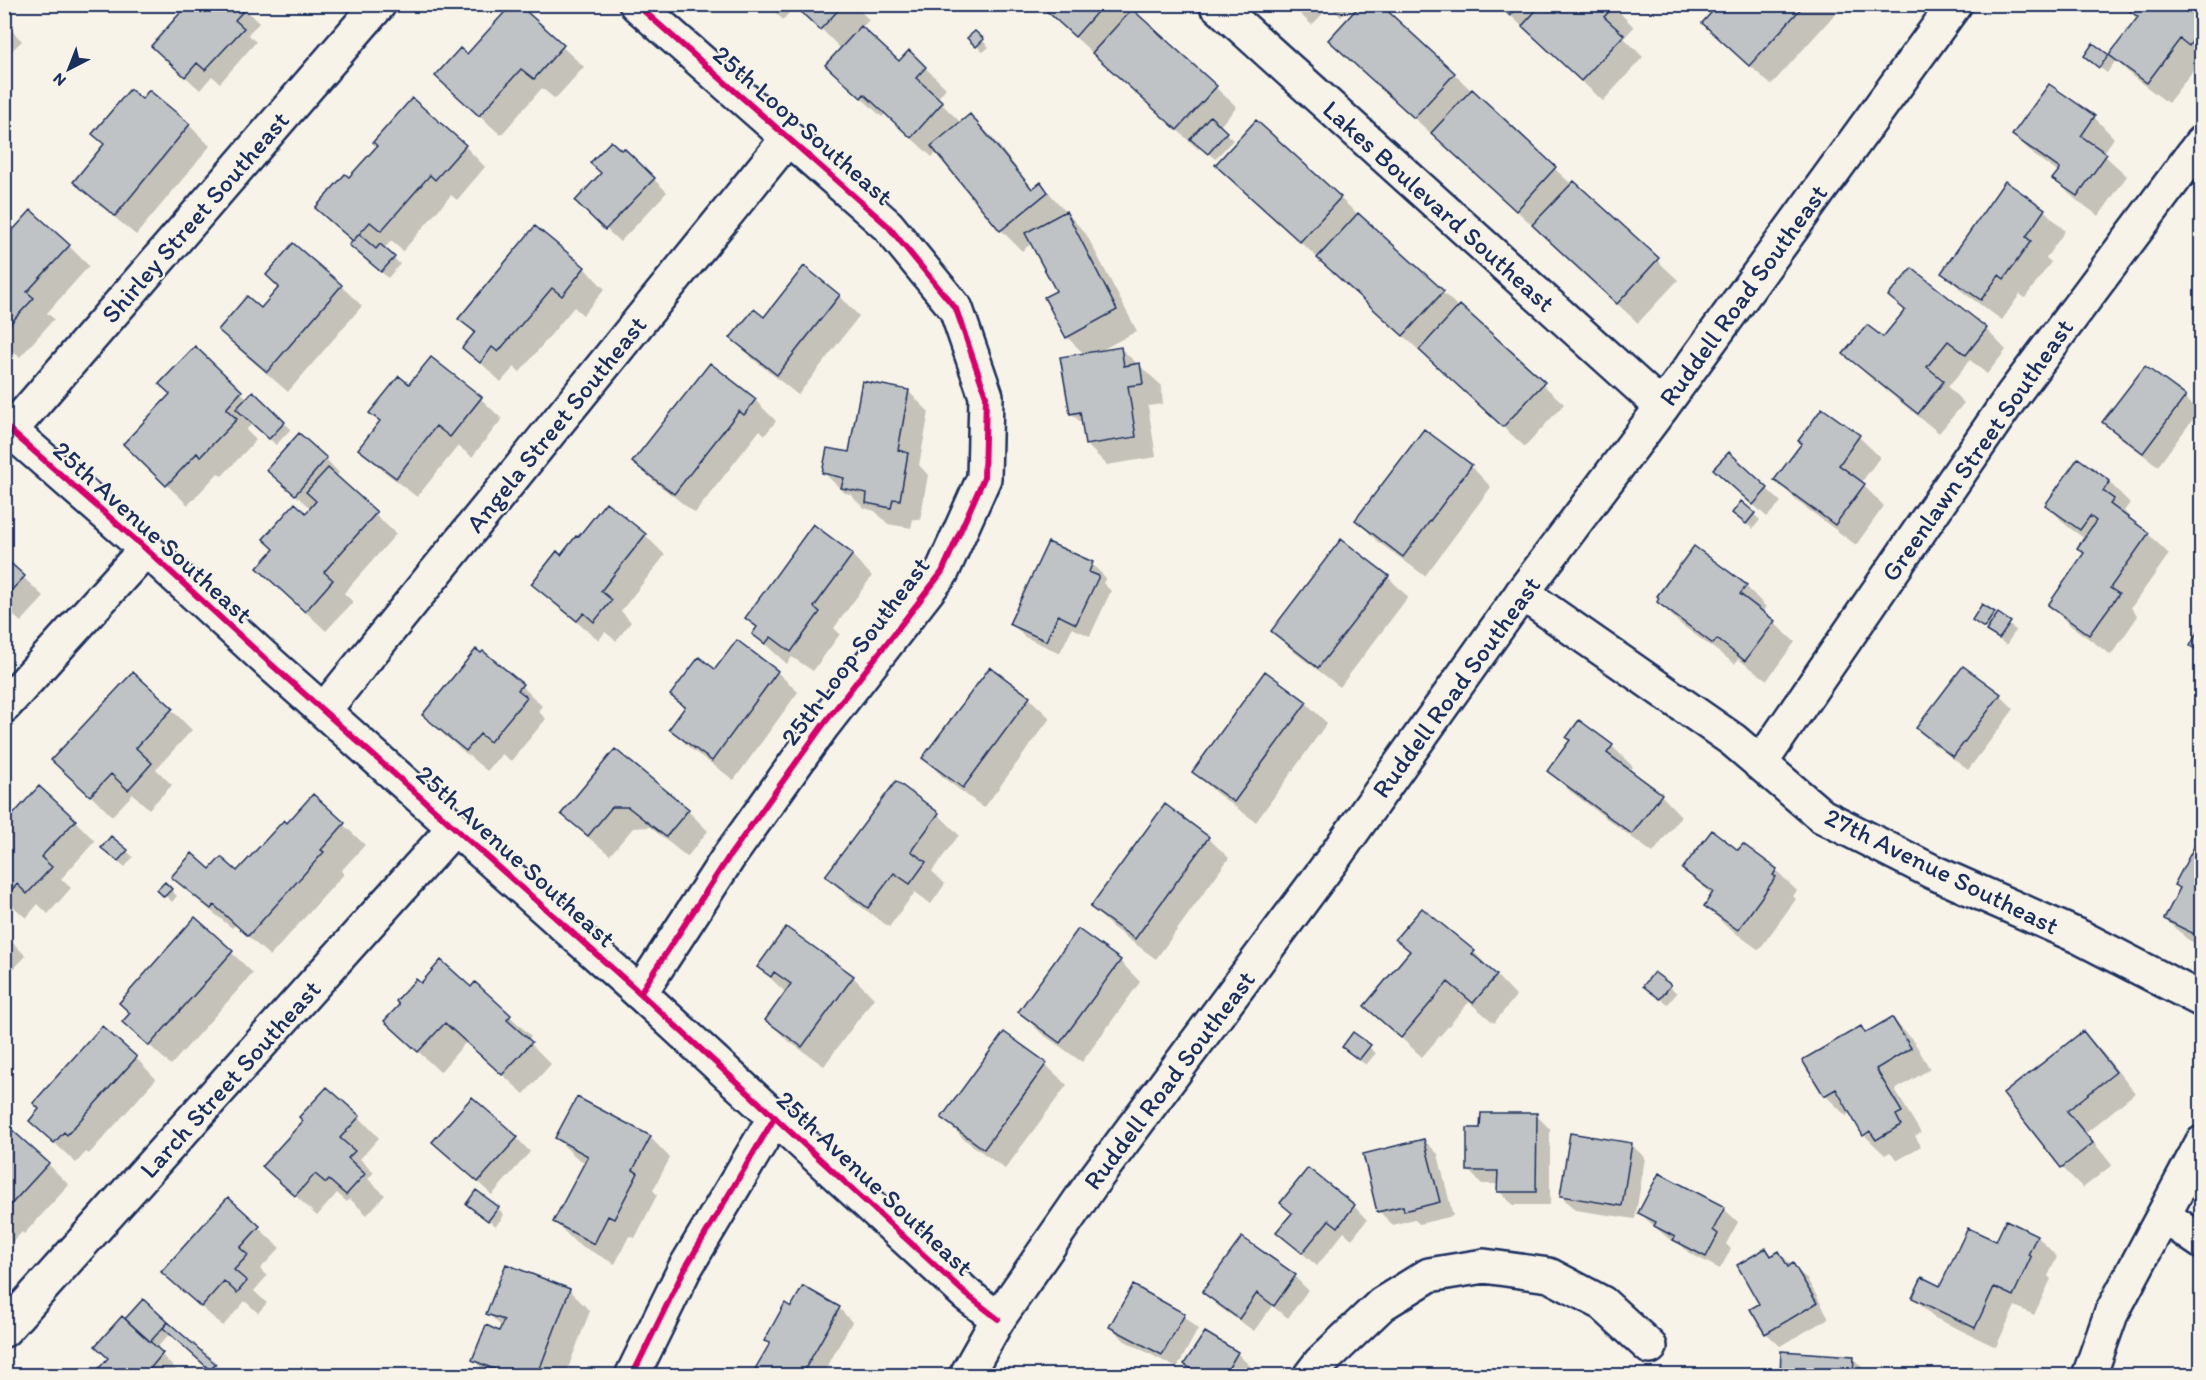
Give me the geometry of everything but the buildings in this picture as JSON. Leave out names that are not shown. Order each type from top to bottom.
[{"type":"street","name":"Shirley Street Southeast","points":[[8,428],[379,4]]},
{"type":"street","name":"25th Loop Southeast","points":[[636,4],[888,226],[956,309],[986,396],[984,478],[942,572],[823,725],[728,858],[640,993]]},
{"type":"street","name":"Lakes Boulevard Southeast","points":[[1216,4],[1662,407]]},
{"type":"street","name":"Ruddell Road Southeast","points":[[966,1376],[998,1319],[1092,1183],[1333,858],[1522,593],[1662,407],[1955,4]]},
{"type":"street","name":"Angela Street Southeast","points":[[324,710],[788,138]]},
{"type":"street","name":"Greenlawn Street Southeast","points":[[1760,764],[2012,396],[2202,142]]},
{"type":"street","name":"25th Avenue Southeast","points":[[8,428],[640,993],[966,1294],[998,1319]]},
{"type":"street","points":[[4,706],[146,549]]},
{"type":"street","name":"27th Avenue Southeast","points":[[1522,593],[1733,740],[1822,816],[1933,872],[2080,937],[2202,1000]]},
{"type":"street","name":"Larch Street Southeast","points":[[4,1330],[454,828]]},
{"type":"street","points":[[632,1376],[684,1270],[775,1117]]},
{"type":"street","points":[[2089,1376],[2111,1314],[2202,1143]]},
{"type":"street","points":[[2164,1216],[2202,1242]]},
{"type":"street","points":[[1310,1376],[1320,1363],[1383,1304],[1429,1275],[1484,1266],[1549,1275],[1602,1303],[1650,1347]]},
{"type":"cycle path","points":[[636,4],[888,226],[956,309],[986,396],[984,478],[942,572],[823,725],[728,858],[640,993]]},
{"type":"cycle path","points":[[4,425],[146,549],[272,665],[640,993],[966,1294],[998,1319]]},
{"type":"cycle path","points":[[632,1376],[684,1270],[775,1117]]}]
